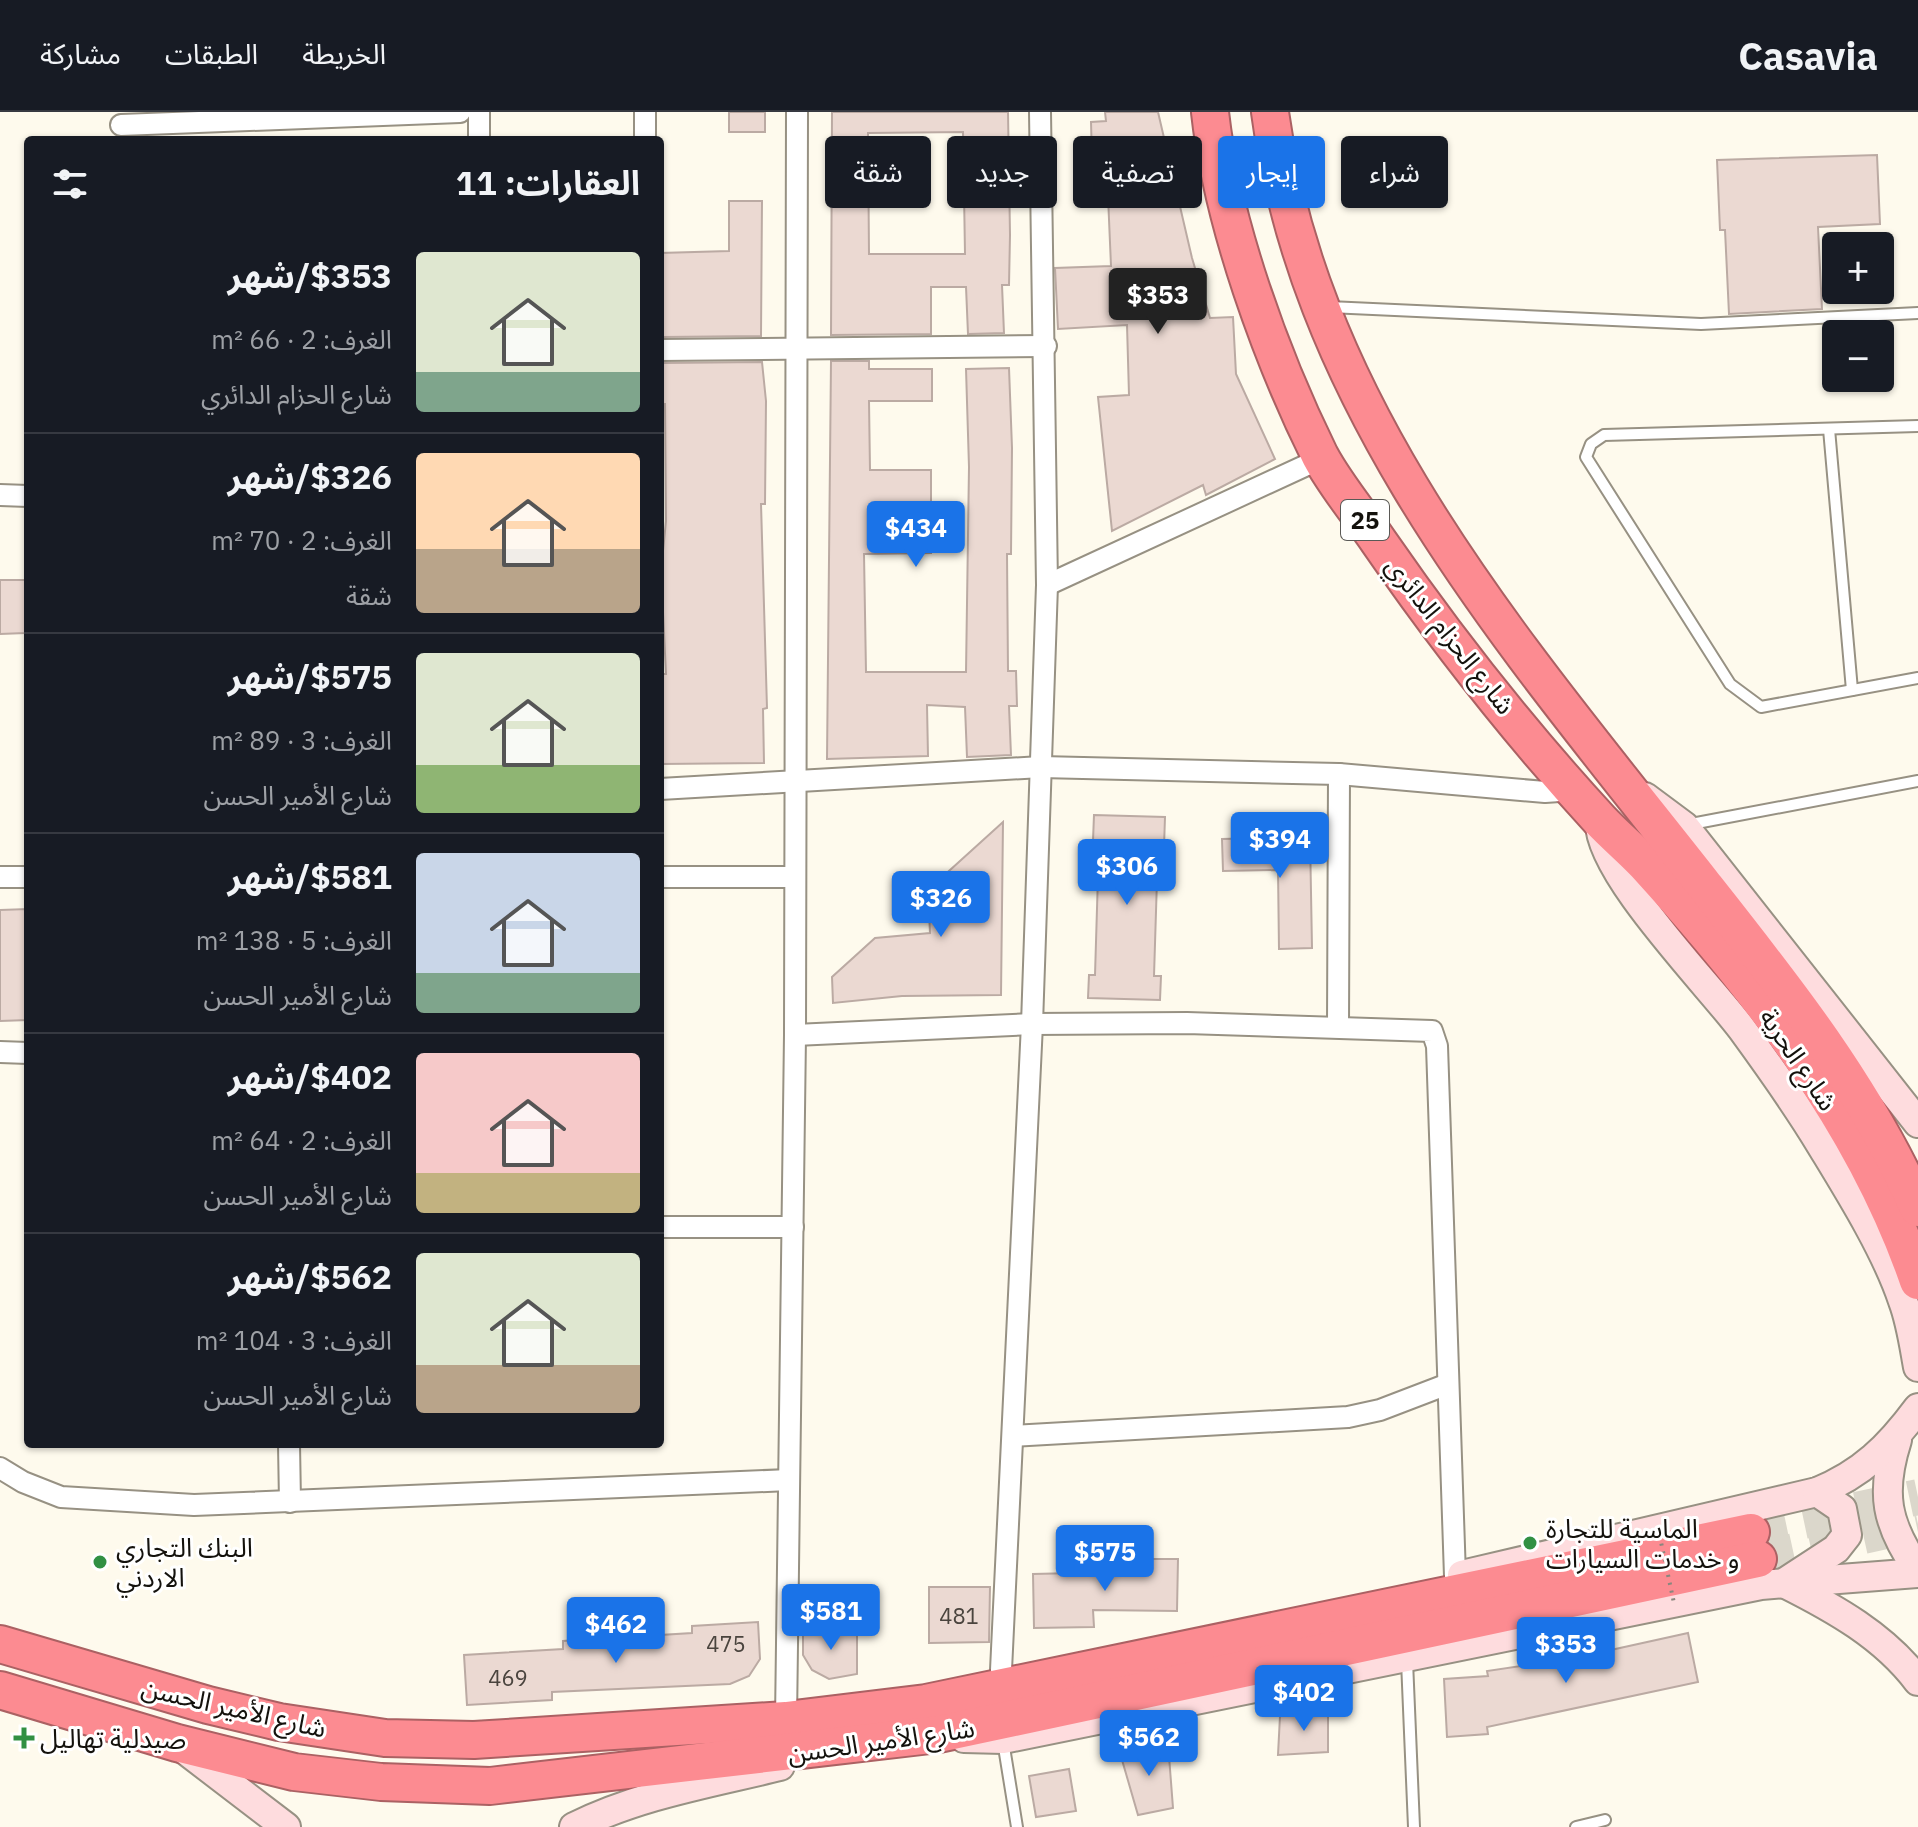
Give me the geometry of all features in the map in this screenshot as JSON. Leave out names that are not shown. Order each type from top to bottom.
[{"type":"highway","name":"شارع الحزام الدائري","points":[[1210,112],[1214,149],[1264,321],[1322,458],[1440,629],[1600,821],[1643,862]]},
{"type":"highway","name":"شارع الحزام الدائري","points":[[1270,112],[1277,159],[1319,307],[1399,471],[1467,575],[1612,769],[1671,826]]},
{"type":"highway","name":"شارع الحرية","points":[[1671,826],[1797,1003],[1875,1124],[1918,1208]]},
{"type":"highway","name":"شارع الحرية","points":[[1643,862],[1766,1008],[1818,1083],[1902,1233],[1918,1281]]},
{"type":"highway","name":"شارع الأمير الحسن","points":[[0,1690],[177,1743],[294,1772],[381,1782],[490,1786],[861,1746],[933,1719],[1764,1558]]},
{"type":"highway","name":"شارع الأمير الحسن","points":[[0,1644],[208,1705],[279,1722],[385,1738],[474,1740],[786,1720],[933,1719]]},
{"type":"main road","name":"25","points":[[1600,821],[1599,835],[1614,865],[1673,947],[1740,1027],[1821,1144],[1913,1319],[1918,1367]]},
{"type":"main road","name":"25","points":[[1671,826],[1884,1084],[1918,1139]]},
{"type":"main road","points":[[1884,1084],[1918,1123]]},
{"type":"main road","points":[[1817,1492],[1842,1509],[1847,1535],[1836,1549],[1764,1558],[1674,1603],[1003,1739],[973,1740],[933,1719],[1001,1670],[1455,1576],[1817,1492],[1845,1481],[1871,1463],[1918,1408]]},
{"type":"main road","points":[[1898,1435],[1887,1470],[1887,1507],[1899,1542],[1918,1571]]},
{"type":"main road","points":[[1764,1558],[1918,1571]]},
{"type":"main road","points":[[1764,1558],[1881,1643],[1918,1681]]},
{"type":"main road","points":[[177,1743],[286,1827]]},
{"type":"main road","points":[[574,1827],[605,1811],[651,1797],[861,1746]]},
{"type":"street","points":[[121,126],[307,130],[460,112]]},
{"type":"street","points":[[479,112],[479,136]]},
{"type":"street","points":[[645,112],[645,136]]},
{"type":"street","points":[[786,1720],[795,1035],[797,112]]},
{"type":"street","points":[[1001,1670],[1032,1024],[1047,585],[1046,346],[1040,112]]},
{"type":"street","points":[[664,350],[1046,346]]},
{"type":"street","points":[[1047,585],[1322,458]]},
{"type":"street","points":[[0,495],[24,496]]},
{"type":"street","points":[[664,789],[1041,767],[1339,774],[1545,792],[1575,790]]},
{"type":"street","points":[[1338,1027],[1339,774]]},
{"type":"street","points":[[0,877],[24,877]]},
{"type":"street","points":[[664,877],[794,877]]},
{"type":"street","points":[[795,1035],[1032,1024],[1421,1028],[1436,1035],[1455,1576]]},
{"type":"street","points":[[0,1052],[24,1053]]},
{"type":"street","points":[[664,1227],[793,1227]]},
{"type":"street","points":[[1013,1436],[1348,1417],[1380,1410],[1448,1384]]},
{"type":"street","points":[[289,1448],[290,1502]]},
{"type":"street","points":[[0,1468],[23,1482],[61,1497],[194,1505],[789,1480]]},
{"type":"lane","points":[[1319,307],[1701,324],[1918,313]]},
{"type":"lane","points":[[1918,426],[1604,435],[1591,444],[1586,457],[1730,684],[1761,707],[1918,678]]},
{"type":"lane","points":[[1829,429],[1852,690]]},
{"type":"lane","points":[[1671,826],[1918,781]]},
{"type":"lane","points":[[1407,1659],[1414,1827]]},
{"type":"lane","points":[[1003,1739],[1017,1827]]},
{"type":"lane","points":[[1576,1827],[1605,1820]]},
{"type":"path","points":[[1658,1528],[1674,1603]]},
{"type":"building","points":[[729,112],[765,112],[765,132],[729,132]]},
{"type":"building","points":[[832,112],[1008,112],[1008,136],[963,136],[963,132],[832,136]]},
{"type":"building","points":[[1105,112],[1158,112],[1164,136],[1091,136],[1091,122],[1106,121]]},
{"type":"building","points":[[1877,155],[1880,224],[1818,227],[1822,309],[1729,314],[1725,230],[1720,230],[1717,160]]},
{"type":"building","points":[[729,201],[762,201],[761,336],[664,337],[664,253],[729,251]]},
{"type":"building","points":[[832,208],[869,208],[869,254],[965,254],[964,208],[1010,208],[1009,285],[1002,285],[1004,333],[968,334],[966,287],[931,287],[931,334],[831,335]]},
{"type":"building","points":[[1109,208],[1180,208],[1210,318],[1233,317],[1236,374],[1275,459],[1206,495],[1203,485],[1112,531],[1098,397],[1129,395],[1127,325],[1058,329],[1055,268],[1111,266]]},
{"type":"building","points":[[831,361],[869,361],[869,369],[932,369],[932,401],[869,401],[870,470],[931,470],[931,553],[864,554],[866,672],[966,672],[969,467],[966,369],[1009,368],[1012,448],[1011,554],[1007,554],[1008,671],[1016,671],[1017,706],[1009,706],[1011,755],[967,757],[965,707],[927,705],[928,756],[827,759]]},
{"type":"building","points":[[762,362],[766,401],[765,504],[761,504],[767,708],[763,709],[764,763],[664,764],[664,363]]},
{"type":"building","points":[[0,580],[24,580],[24,633],[0,634]]},
{"type":"building","points":[[1094,815],[1165,817],[1164,847],[1158,847],[1154,976],[1161,976],[1160,1000],[1088,998],[1089,975],[1095,975],[1099,842],[1093,841]]},
{"type":"building","points":[[1003,822],[1001,995],[902,996],[833,1003],[832,977],[875,938],[930,933],[928,890]]},
{"type":"building","points":[[1310,837],[1312,948],[1279,949],[1278,870],[1223,871],[1222,839]]},
{"type":"building","points":[[24,909],[24,1020],[0,1021],[0,910]]},
{"type":"building","points":[[1119,1559],[1178,1559],[1177,1611],[1093,1610],[1094,1627],[1034,1628],[1033,1574],[1118,1572]]},
{"type":"building","points":[[929,1587],[990,1587],[989,1642],[929,1643]]},
{"type":"building","points":[[758,1622],[760,1659],[749,1676],[730,1684],[552,1692],[552,1700],[467,1705],[464,1655],[563,1649],[563,1641],[692,1633],[692,1626]]},
{"type":"building","points":[[857,1630],[857,1674],[829,1679],[812,1670],[803,1655],[803,1631]]},
{"type":"building","points":[[1688,1633],[1698,1682],[1487,1727],[1488,1734],[1447,1737],[1444,1679],[1488,1676],[1487,1671],[1570,1659]]},
{"type":"building","points":[[1328,1708],[1328,1752],[1278,1755],[1280,1716]]},
{"type":"building","points":[[1168,1743],[1173,1808],[1138,1815],[1120,1753]]},
{"type":"building","points":[[1069,1769],[1076,1811],[1036,1817],[1029,1776]]},
{"type":"tunnel","points":[[1751,1532],[1918,1497]]},
{"type":"tunnel","points":[[1758,1559],[1918,1524]]},
{"type":"place","name":"الماسية للتجارة و خدمات السيارات","points":[[1530,1543]]},
{"type":"place","name":"البنك التجاري الاردني","points":[[100,1562]]},
{"type":"place","name":"صيدلية تهاليل","points":[[24,1738]]}]
